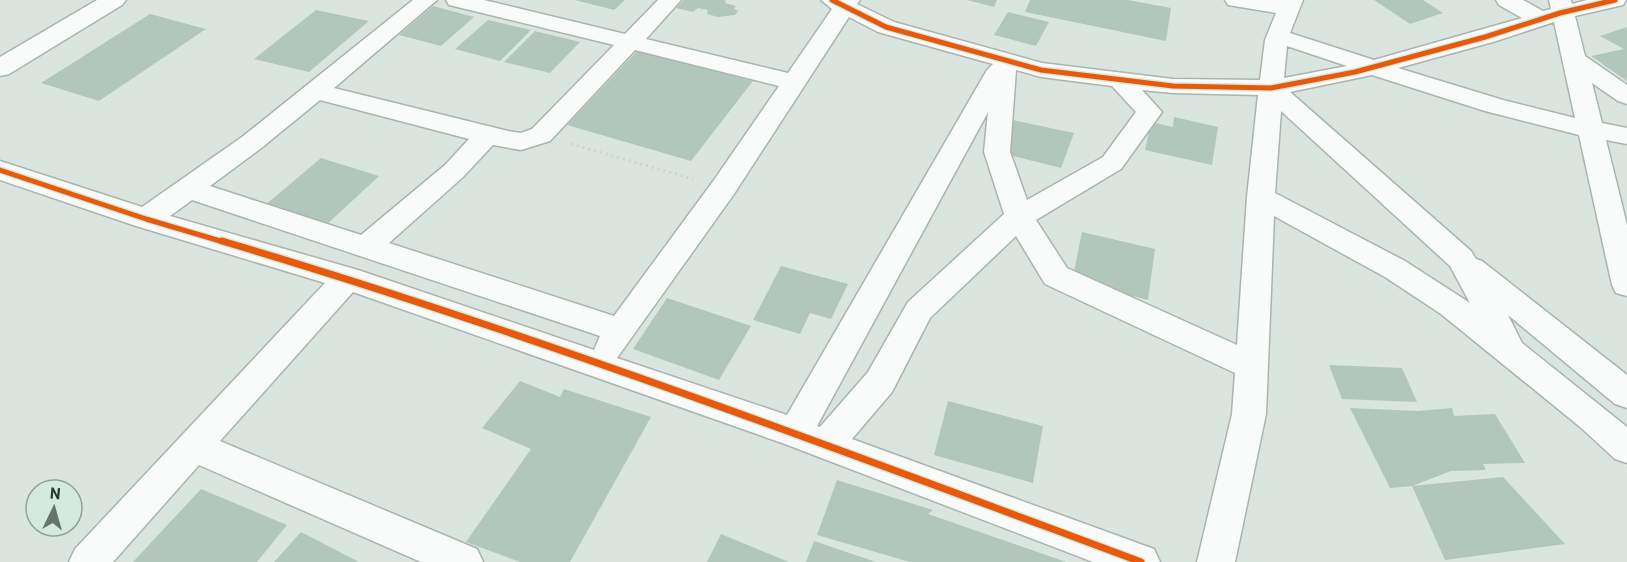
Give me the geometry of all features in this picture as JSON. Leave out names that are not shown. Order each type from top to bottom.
[{"type":"street","points":[[0,50],[86,0]]},
{"type":"street","points":[[0,68],[114,0]]},
{"type":"street","points":[[146,219],[190,189],[316,91],[383,33],[426,0]]},
{"type":"street","points":[[457,0],[794,82]]},
{"type":"street","points":[[316,91],[487,135],[522,143],[532,141],[541,135],[670,0]]},
{"type":"street","points":[[1236,0],[1286,15],[1373,67],[1509,111],[1627,136]]},
{"type":"street","points":[[1507,0],[1554,10]]},
{"type":"street","points":[[1285,85],[1373,67],[1554,10],[1615,0]]},
{"type":"street","points":[[597,365],[724,187],[794,82],[842,2],[886,27],[1041,70],[1173,86],[1285,85],[1452,92]]},
{"type":"street","points":[[1554,10],[1575,60],[1627,285]]},
{"type":"street","points":[[1215,562],[1249,414],[1261,197],[1285,85],[1286,15]]},
{"type":"street","points":[[1005,60],[997,152],[1019,217],[1056,276],[1252,366]]},
{"type":"street","points":[[795,433],[1005,60]]},
{"type":"street","points":[[1575,60],[1627,96]]},
{"type":"street","points":[[826,445],[880,382],[919,310],[1019,217],[1112,163],[1149,112],[1120,80]]},
{"type":"street","points":[[1285,85],[1461,259],[1627,394]]},
{"type":"street","points":[[1591,130],[1627,142]]},
{"type":"street","points":[[366,247],[454,171],[487,135]]},
{"type":"street","points":[[0,170],[146,219],[347,278],[795,433],[1142,562]]},
{"type":"street","points":[[190,189],[621,331]]},
{"type":"street","points":[[1261,197],[1395,269],[1452,306],[1627,448]]},
{"type":"street","points":[[1461,259],[1515,356]]},
{"type":"street","points":[[88,562],[347,278]]},
{"type":"street","points":[[193,446],[464,562]]},
{"type":"path","points":[[541,135],[724,187]]},
{"type":"building","points":[[575,0],[625,0],[614,10]]},
{"type":"building","points":[[684,0],[723,0],[726,1],[725,3],[736,6],[734,9],[738,11],[735,15],[718,17],[707,14],[708,10],[698,8],[693,12],[676,8]]},
{"type":"building","points":[[967,0],[997,0],[994,7]]},
{"type":"building","points":[[1030,0],[1128,0],[1171,8],[1166,41],[1025,12]]},
{"type":"building","points":[[1374,0],[1423,0],[1443,13],[1410,24]]},
{"type":"building","points":[[433,6],[474,17],[441,46],[399,35]]},
{"type":"building","points":[[316,10],[369,21],[309,72],[254,59]]},
{"type":"building","points":[[1008,12],[1049,22],[1036,46],[994,35]]},
{"type":"building","points":[[150,14],[206,29],[99,101],[41,83]]},
{"type":"building","points":[[488,20],[531,30],[500,61],[455,49]]},
{"type":"building","points":[[1627,27],[1627,81],[1591,56],[1624,49],[1600,36]]},
{"type":"building","points":[[535,31],[580,42],[550,73],[504,62]]},
{"type":"building","points":[[637,51],[753,81],[691,161],[567,125]]},
{"type":"building","points":[[1174,117],[1218,127],[1212,165],[1145,150],[1151,122],[1173,127]]},
{"type":"building","points":[[1008,119],[1074,133],[1061,168],[997,152]]},
{"type":"building","points":[[321,158],[379,176],[324,227],[264,206]]},
{"type":"building","points":[[1082,232],[1155,249],[1148,300],[1072,281]]},
{"type":"building","points":[[781,266],[848,284],[831,319],[810,313],[800,334],[753,320]]},
{"type":"building","points":[[667,298],[751,326],[719,380],[633,349]]},
{"type":"building","points":[[1329,365],[1402,368],[1417,402],[1342,399]]},
{"type":"building","points":[[520,381],[560,397],[564,389],[651,417],[570,562],[520,562],[466,542],[531,449],[482,428]]},
{"type":"building","points":[[948,401],[1043,426],[1033,483],[934,455]]},
{"type":"building","points":[[1350,408],[1418,411],[1452,408],[1454,416],[1495,414],[1525,463],[1483,464],[1486,470],[1451,471],[1412,486],[1390,488]]},
{"type":"building","points":[[1503,477],[1565,544],[1445,560],[1412,486]]},
{"type":"building","points":[[837,480],[933,510],[928,514],[1066,562],[910,562],[817,535]]},
{"type":"building","points":[[201,489],[287,525],[257,562],[133,562]]},
{"type":"building","points":[[301,532],[359,562],[274,562]]},
{"type":"building","points":[[721,534],[789,562],[707,562]]},
{"type":"building","points":[[814,541],[876,562],[806,562]]},
{"type":"cycle path","points":[[832,0],[886,27],[1041,70],[1173,86],[1271,88],[1355,72],[1485,37],[1560,13],[1615,0]]},
{"type":"cycle path","points":[[0,170],[146,219],[347,278],[795,433],[1141,562]]}]
